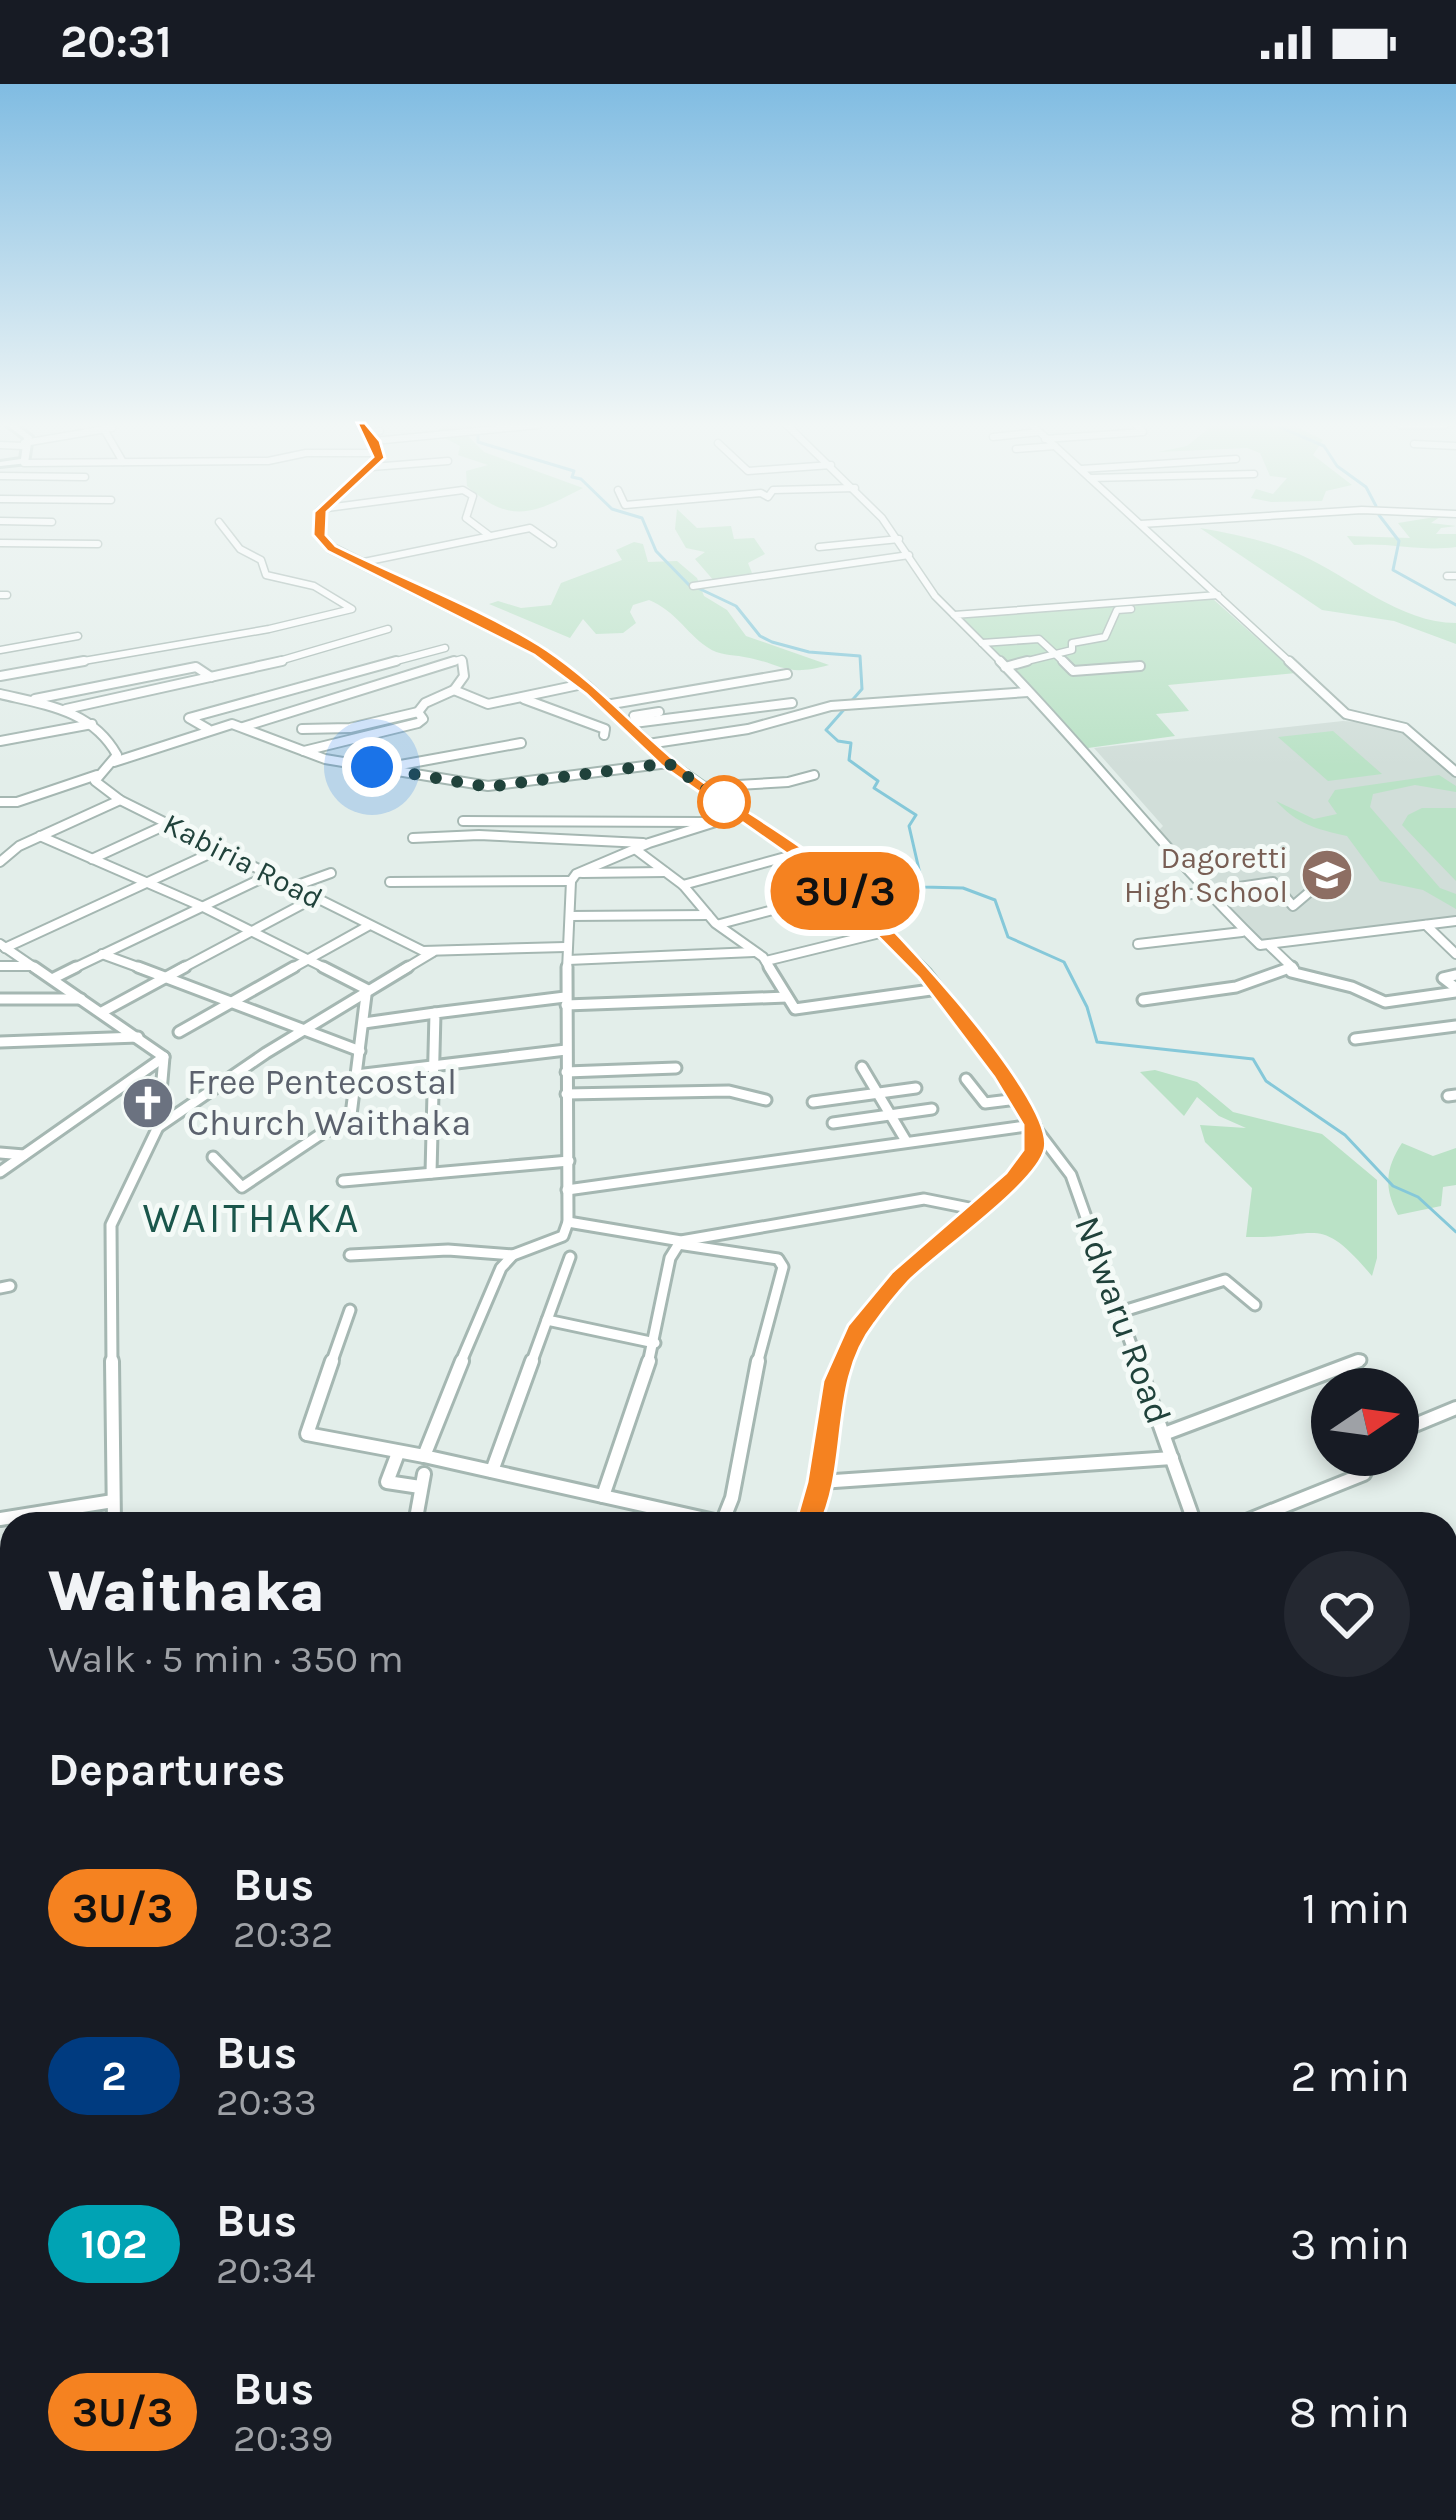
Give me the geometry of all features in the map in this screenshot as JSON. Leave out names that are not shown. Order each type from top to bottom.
[{"type":"main road","points":[[323,539],[359,563],[539,652],[583,684],[668,763],[800,853],[887,931],[938,989],[1033,1125],[1034,1150],[1028,1160],[979,1210],[900,1277],[860,1325],[835,1381],[811,1512]]},
{"type":"street","points":[[0,676],[269,629],[352,609],[311,585],[266,575],[261,560],[232,539]]},
{"type":"street","points":[[359,563],[477,539]]},
{"type":"street","points":[[546,539],[553,544]]},
{"type":"street","points":[[819,548],[898,539],[932,596],[1071,734],[1204,890],[1242,932],[1262,946],[1456,921]]},
{"type":"street","points":[[1157,539],[1346,714],[1405,728],[1456,772]]},
{"type":"street","points":[[0,543],[98,544]]},
{"type":"street","points":[[693,586],[908,554]]},
{"type":"street","points":[[954,615],[1218,596]]},
{"type":"street","points":[[1005,667],[1072,650],[1072,643],[1106,638],[1117,610],[1145,608],[1147,600]]},
{"type":"street","points":[[64,709],[307,656],[388,628]]},
{"type":"street","points":[[0,650],[78,636]]},
{"type":"street","points":[[982,643],[1039,639],[1073,671],[1141,666]]},
{"type":"street","points":[[208,729],[189,718],[445,648]]},
{"type":"street","points":[[243,727],[462,659],[464,676],[454,689],[424,703],[418,712],[350,728],[302,729]]},
{"type":"street","points":[[0,703],[196,667],[211,676]]},
{"type":"street","points":[[607,705],[787,674]]},
{"type":"street","points":[[454,689],[488,704],[583,684]]},
{"type":"street","points":[[648,744],[748,729],[831,706],[1025,688]]},
{"type":"street","points":[[0,694],[64,709],[92,724],[113,746],[114,762]]},
{"type":"street","points":[[520,697],[605,729],[604,734]]},
{"type":"street","points":[[622,721],[792,703]]},
{"type":"street","points":[[301,752],[418,723],[423,719],[418,712]]},
{"type":"street","points":[[622,721],[659,712]]},
{"type":"street","points":[[0,741],[92,724]]},
{"type":"street","points":[[0,806],[97,776],[114,762],[232,724],[301,752],[488,787],[668,763]]},
{"type":"street","points":[[385,767],[521,743]]},
{"type":"street","points":[[703,787],[788,782],[814,775]]},
{"type":"street","name":"Kabiria Road","points":[[97,776],[95,781],[121,800],[368,926],[433,952],[565,947]]},
{"type":"street","points":[[0,862],[40,836],[121,800]]},
{"type":"street","points":[[574,877],[634,848],[741,814]]},
{"type":"street","points":[[463,820],[711,822]]},
{"type":"street","points":[[92,860],[170,823]]},
{"type":"street","points":[[413,838],[479,835],[649,843]]},
{"type":"street","points":[[40,836],[203,908],[367,993]]},
{"type":"street","points":[[2,946],[222,848]]},
{"type":"street","points":[[634,848],[669,872],[708,915],[762,956],[800,1010],[938,989]]},
{"type":"street","points":[[683,885],[800,853]]},
{"type":"street","points":[[1158,899],[1273,882],[1292,906],[1320,883],[1324,868]]},
{"type":"street","points":[[390,882],[669,872]]},
{"type":"street","points":[[295,886],[331,873]]},
{"type":"street","points":[[54,978],[271,874]]},
{"type":"street","points":[[350,1255],[448,1250],[513,1255],[563,1236],[568,1222],[569,1161],[565,947],[574,877]]},
{"type":"street","points":[[720,924],[845,892]]},
{"type":"street","points":[[102,1012],[316,897]]},
{"type":"street","points":[[570,916],[708,915]]},
{"type":"street","points":[[1426,925],[1456,954]]},
{"type":"street","points":[[179,1031],[368,926]]},
{"type":"street","points":[[568,960],[762,956],[887,931]]},
{"type":"street","points":[[1138,944],[1242,932]]},
{"type":"street","points":[[2,946],[164,1057]]},
{"type":"street","points":[[1270,946],[1291,965],[1291,972]]},
{"type":"street","points":[[158,1127],[433,952]]},
{"type":"street","points":[[102,954],[360,1051]]},
{"type":"street","points":[[0,966],[34,965]]},
{"type":"street","points":[[1143,1000],[1222,989],[1291,972],[1336,988],[1365,988],[1385,1002],[1456,990]]},
{"type":"street","points":[[1456,975],[1443,977],[1456,990]]},
{"type":"street","points":[[213,1157],[242,1187],[324,1132],[352,1121],[367,993]]},
{"type":"street","points":[[364,1023],[565,1001],[788,997]]},
{"type":"street","points":[[0,999],[84,999]]},
{"type":"street","points":[[431,1173],[435,1013]]},
{"type":"street","points":[[1355,1039],[1456,1026]]},
{"type":"street","points":[[0,1042],[138,1037]]},
{"type":"street","points":[[356,1075],[566,1050]]},
{"type":"street","points":[[113,1512],[111,1226],[158,1127],[164,1057]]},
{"type":"street","points":[[0,1172],[164,1057]]},
{"type":"street","points":[[862,1067],[906,1141]]},
{"type":"street","points":[[566,1072],[676,1068]]},
{"type":"street","points":[[966,1079],[985,1103],[1018,1099]]},
{"type":"street","points":[[813,1102],[916,1088]]},
{"type":"street","points":[[566,1094],[729,1091],[766,1100]]},
{"type":"street","points":[[833,1123],[932,1109]]},
{"type":"street","points":[[567,1190],[1033,1125]]},
{"type":"street","name":"Ndwaru Road","points":[[1033,1125],[1067,1166],[1191,1512]]},
{"type":"street","points":[[0,1154],[27,1156]]},
{"type":"street","points":[[344,1181],[569,1161]]},
{"type":"street","points":[[603,1496],[655,1343],[670,1258],[680,1243],[924,1199],[979,1210]]},
{"type":"street","points":[[568,1222],[778,1259],[783,1268],[756,1368],[728,1512]]},
{"type":"street","points":[[424,1456],[501,1268],[513,1255]]},
{"type":"street","points":[[492,1472],[570,1257]]},
{"type":"street","points":[[1120,1312],[1225,1280],[1255,1305]]},
{"type":"street","points":[[350,1310],[307,1434],[675,1512]]},
{"type":"street","points":[[547,1320],[655,1343]]},
{"type":"street","points":[[1164,1434],[1360,1360]]},
{"type":"street","points":[[1419,1423],[1456,1408]]},
{"type":"street","points":[[398,1453],[387,1482],[422,1480],[418,1512]]},
{"type":"street","points":[[820,1482],[1172,1458]]},
{"type":"street","points":[[1269,1512],[1359,1476]]},
{"type":"street","points":[[44,1512],[113,1501]]},
{"type":"shaded area","name":"Dagoretti High School","points":[[1343,721],[1392,724],[1456,777],[1456,920],[1274,944],[1252,937],[1158,831],[1163,826],[1094,748]]},
{"type":"green space","points":[[681,539],[754,539],[765,554],[748,563],[754,578],[715,582],[695,559],[705,552],[686,548]]},
{"type":"green space","points":[[1216,539],[1253,539],[1289,550],[1396,608],[1456,623],[1456,644],[1394,621],[1322,610]]},
{"type":"green space","points":[[1349,539],[1456,539],[1456,547],[1354,545]]},
{"type":"green space","points":[[634,542],[643,544],[648,562],[677,561],[697,578],[704,596],[727,610],[746,636],[829,665],[792,670],[716,652],[649,600],[633,605],[630,612],[636,623],[623,633],[596,634],[583,619],[570,638],[489,604],[551,605],[561,583],[622,560],[616,550]]},
{"type":"green space","points":[[1213,599],[1296,673],[1168,685],[1189,711],[1156,714],[1175,736],[1088,748],[961,616]]},
{"type":"green space","points":[[1333,731],[1382,774],[1328,781],[1278,737]]},
{"type":"green space","points":[[1439,775],[1456,786],[1456,792],[1415,785],[1373,794],[1370,807],[1440,888],[1456,894],[1456,909],[1423,890],[1380,881],[1347,836],[1308,824],[1276,801],[1314,819],[1337,814],[1328,801],[1335,790]]},
{"type":"green space","points":[[1422,808],[1456,808],[1456,881],[1402,825],[1408,815]]},
{"type":"green space","points":[[1155,1070],[1197,1082],[1233,1112],[1322,1134],[1377,1180],[1377,1258],[1372,1276],[1328,1236],[1246,1237],[1252,1188],[1205,1142],[1200,1125],[1246,1128],[1219,1116],[1197,1097],[1184,1116],[1140,1072]]},
{"type":"green space","points":[[1402,1143],[1433,1156],[1456,1148],[1456,1185],[1443,1187],[1441,1206],[1398,1215],[1388,1179]]},
{"type":"waterway","points":[[651,539],[656,551],[689,585]]},
{"type":"waterway","points":[[1397,539],[1393,570],[1456,605]]},
{"type":"waterway","points":[[698,588],[736,606],[760,636],[772,642],[809,652],[860,656],[862,689],[826,730],[838,741],[851,743],[849,760],[878,781],[874,788],[916,815],[909,826],[923,887],[963,888],[995,900],[1008,937],[1064,962],[1087,1007],[1097,1042],[1253,1059],[1266,1081],[1345,1135],[1393,1186],[1418,1197],[1456,1232]]},
{"type":"bus line","name":"3U/3","points":[[323,539],[339,554],[539,652],[592,691],[668,763],[823,871],[926,974],[1003,1075],[1033,1125],[1034,1150],[1014,1178],[900,1277],[860,1325],[835,1381],[811,1512]]},
{"type":"place","name":"Dagoretti High School","points":[[1327,875]]},
{"type":"place","name":"Free Pentecostal Church Waithaka","points":[[148,1103]]},
{"type":"district","name":"WAITHAKA","points":[[252,1218]]},
{"type":"route","points":[[372,767],[488,787],[668,763],[724,802]]}]
